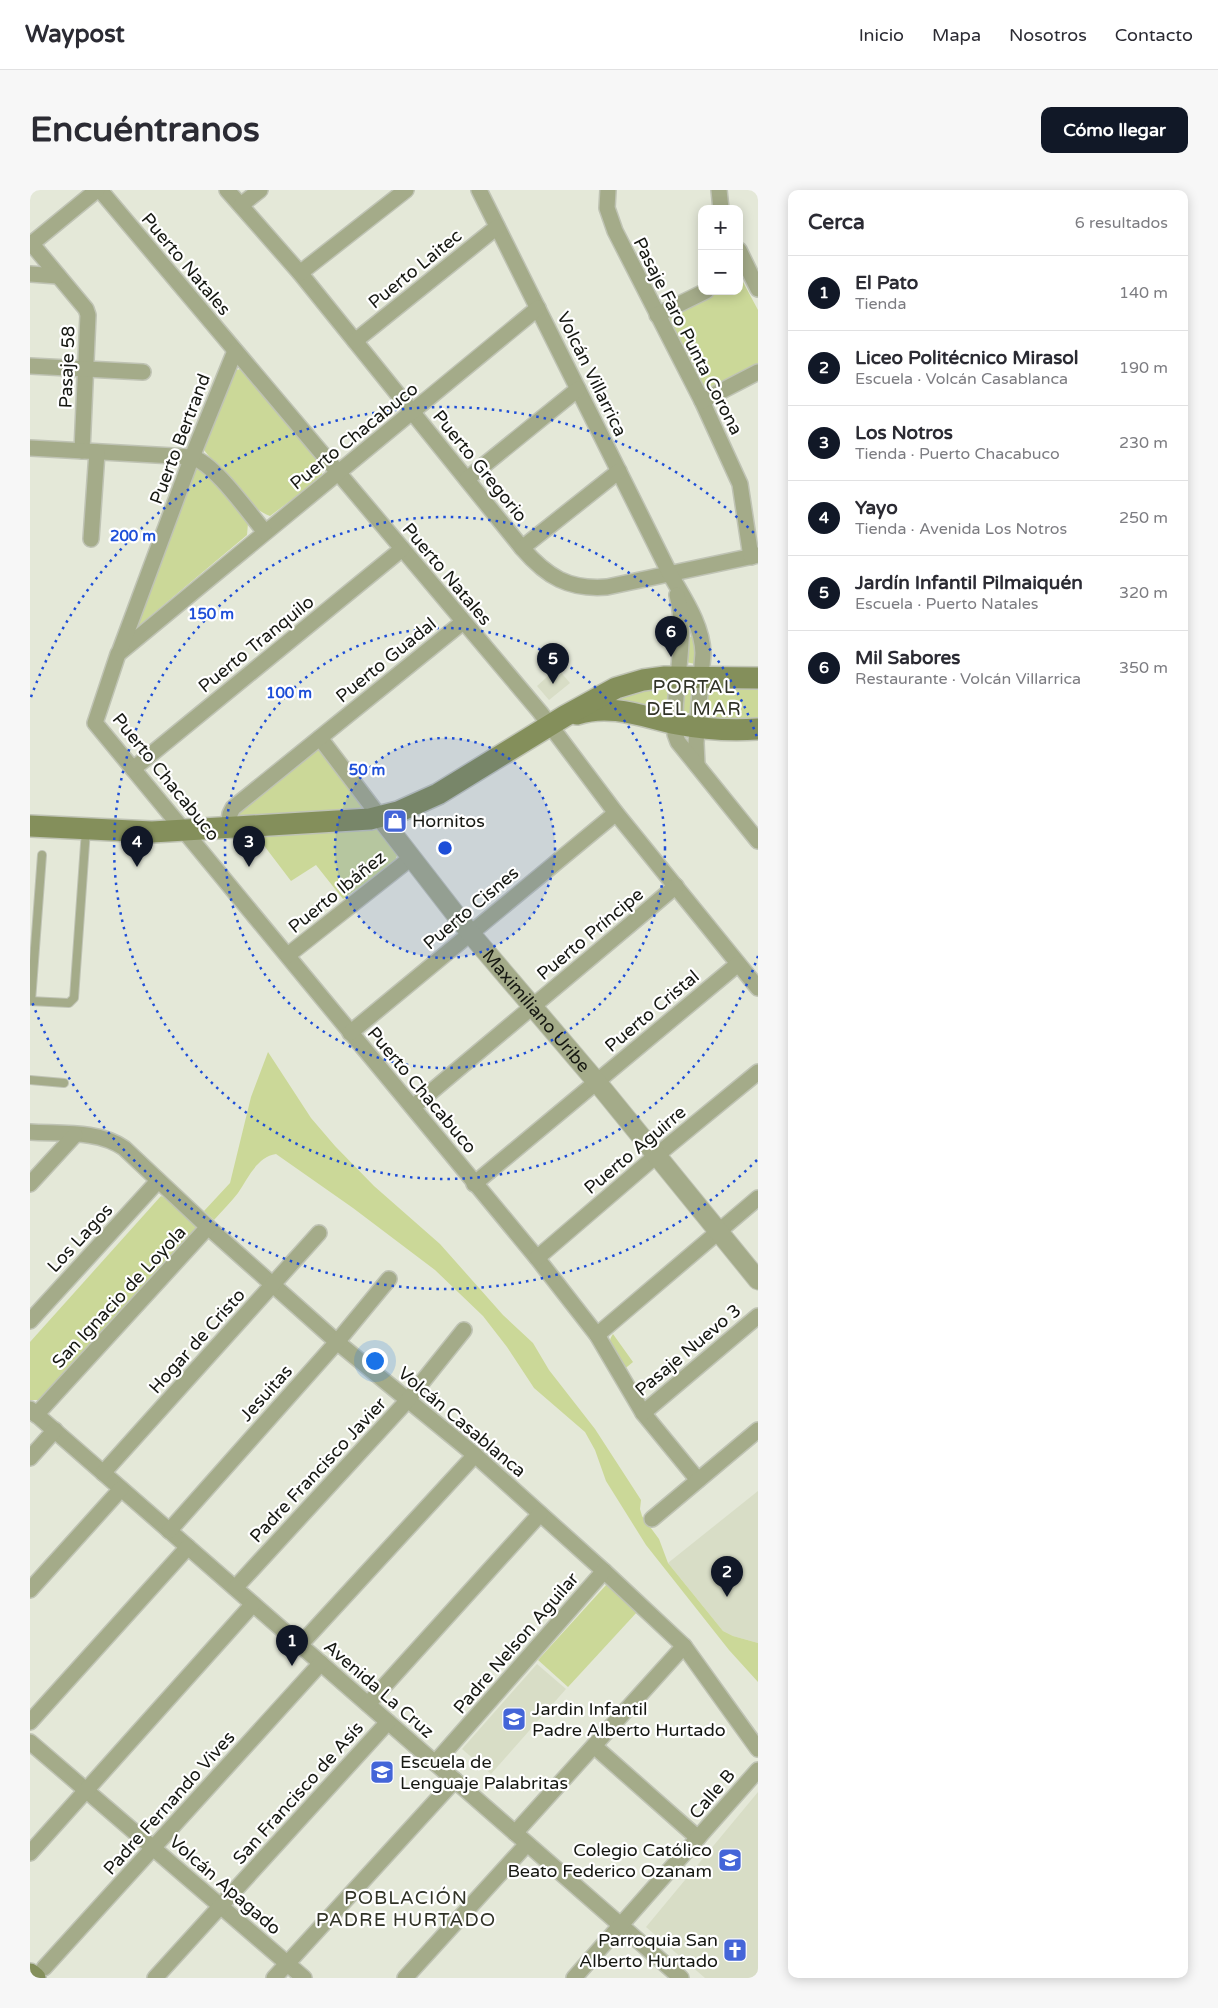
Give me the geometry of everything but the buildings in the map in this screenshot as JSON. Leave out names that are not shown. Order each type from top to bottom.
[{"type":"main road","points":[[30,826],[130,832],[342,822],[380,817],[438,794],[598,696],[616,688],[643,680],[676,677],[758,678]]},
{"type":"main road","points":[[549,726],[573,715],[595,710],[625,712],[697,727],[758,729]]},
{"type":"street","points":[[31,244],[98,190]]},
{"type":"street","name":"Puerto Natales","points":[[98,190],[463,622],[549,726],[616,813],[758,988]]},
{"type":"street","name":"Puerto Gregorio","points":[[227,190],[300,273],[522,548],[551,576],[578,586],[607,587],[754,556]]},
{"type":"street","points":[[240,205],[260,190]]},
{"type":"street","points":[[300,273],[406,190]]},
{"type":"street","name":"Volcán Villarrica","points":[[479,190],[670,574],[692,614],[702,640],[697,764]]},
{"type":"street","name":"Pasaje Faro Punta Corona","points":[[608,190],[607,208],[615,230],[702,401],[740,484],[754,556]]},
{"type":"street","points":[[719,190],[721,205]]},
{"type":"street","name":"Puerto Laitec","points":[[355,341],[497,226]]},
{"type":"street","name":"Pasaje 58","points":[[31,244],[86,309],[88,315],[87,369],[91,539]]},
{"type":"street","points":[[743,258],[758,288]]},
{"type":"street","points":[[30,274],[58,276]]},
{"type":"street","points":[[657,315],[698,295]]},
{"type":"street","name":"Puerto Chacabuco","points":[[538,308],[339,474],[265,532],[118,654],[95,723],[537,1258],[597,1334],[643,1413],[698,1480]]},
{"type":"street","name":"Puerto Bertrand","points":[[118,654],[192,457],[235,351]]},
{"type":"street","points":[[30,366],[143,372]]},
{"type":"street","points":[[702,401],[758,372]]},
{"type":"street","points":[[467,479],[578,389]]},
{"type":"street","points":[[30,448],[192,457],[200,460],[218,476],[265,532]]},
{"type":"street","points":[[522,548],[619,471]]},
{"type":"street","name":"Puerto Tranquilo","points":[[134,768],[402,549]]},
{"type":"street","name":"Volcán Villarrica","points":[[670,574],[678,597],[682,632],[676,677],[674,723]]},
{"type":"street","name":"Puerto Guadal","points":[[228,828],[228,818],[234,808],[463,622]]},
{"type":"street","points":[[674,723],[678,742],[758,841]]},
{"type":"street","name":"Maximiliano Uribe","points":[[320,738],[470,933],[596,1081],[758,1280]]},
{"type":"street","name":"Puerto Cisnes","points":[[350,1033],[616,813]]},
{"type":"street","name":"Puerto Ibáñez","points":[[288,956],[411,858]]},
{"type":"street","name":"Puerto Príncipe","points":[[413,1107],[676,886]]},
{"type":"street","name":"Puerto Cristal","points":[[474,1184],[738,964]]},
{"type":"street","name":"Puerto Aguirre","points":[[537,1258],[657,1155],[758,1072]]},
{"type":"street","name":"Volcán Casablanca","points":[[30,1132],[75,1135],[115,1141],[124,1148],[208,1227],[337,1342],[475,1455],[684,1646],[758,1750]]},
{"type":"street","points":[[30,1184],[75,1135]]},
{"type":"street","name":"Los Lagos","points":[[30,1321],[158,1181]]},
{"type":"street","points":[[597,1334],[758,1198]]},
{"type":"street","name":"San Ignacio de Loyola","points":[[33,1412],[208,1227]]},
{"type":"street","name":"Hogar de Cristo","points":[[103,1473],[319,1233]]},
{"type":"street","name":"Jesuitas","points":[[169,1531],[337,1342],[389,1279]]},
{"type":"street","name":"Pasaje Nuevo 3","points":[[643,1413],[758,1316]]},
{"type":"street","name":"Padre Francisco Javier","points":[[235,1588],[407,1401],[464,1330]]},
{"type":"street","name":"Avenida La Cruz","points":[[33,1412],[681,1978]]},
{"type":"street","points":[[30,1458],[54,1430]]},
{"type":"street","points":[[652,1519],[758,1430]]},
{"type":"street","points":[[300,1645],[475,1455]]},
{"type":"street","points":[[30,1590],[121,1489]]},
{"type":"street","name":"San Francisco de Asís","points":[[368,1704],[540,1514]]},
{"type":"street","points":[[30,1722],[188,1547]]},
{"type":"street","name":"Padre Nelson Aguilar","points":[[435,1763],[604,1571]]},
{"type":"street","points":[[30,1853],[253,1604]]},
{"type":"street","points":[[516,1833],[684,1646]]},
{"type":"street","name":"Padre Fernando Vives","points":[[36,1973],[154,1849],[321,1663]]},
{"type":"street","name":"San Francisco de Asís","points":[[155,1978],[388,1722]]},
{"type":"street","name":"Volcán Apagado","points":[[30,1742],[304,1978]]},
{"type":"street","points":[[594,1746],[698,1838]]},
{"type":"street","name":"Calle B","points":[[574,1978],[758,1770]]},
{"type":"street","points":[[274,1978],[455,1780]]},
{"type":"street","points":[[405,1978],[528,1844]]},
{"type":"lane","points":[[42,855],[30,1001],[69,1003],[74,998],[86,830]]},
{"type":"lane","points":[[30,1080],[64,1083]]},
{"type":"shaded area","points":[[557,668],[570,683],[549,700],[537,686]]},
{"type":"shaded area","points":[[758,1491],[758,1643],[723,1631],[668,1563]]},
{"type":"shaded area","name":"Jardin Infantil Padre Alberto Hurtado","points":[[537,1664],[566,1689],[491,1774],[462,1749]]},
{"type":"shaded area","name":"Colegio Católico Beato Federico Ozanam","points":[[758,1792],[758,1978],[705,1978],[646,1927]]},
{"type":"green space","points":[[743,282],[758,310],[758,367],[710,391],[701,388],[668,322],[670,314],[708,295],[743,295]]},
{"type":"green space","points":[[241,369],[321,460],[322,476],[270,516],[260,511],[242,496],[204,450],[233,374],[236,370]]},
{"type":"green space","points":[[197,469],[207,473],[248,523],[247,535],[136,628],[195,471]]},
{"type":"green space","points":[[693,636],[696,638],[695,664],[686,662],[686,643]]},
{"type":"green space","points":[[758,685],[758,724],[707,720],[705,715],[708,688],[713,686]]},
{"type":"green space","points":[[670,686],[668,713],[595,701],[613,694]]},
{"type":"green space","points":[[688,686],[692,687],[693,690],[694,704],[690,713],[684,713],[682,708],[684,690]]},
{"type":"green space","points":[[317,749],[322,749],[364,801],[360,812],[239,822],[236,814]]},
{"type":"green space","points":[[377,825],[399,851],[394,863],[343,899],[316,865],[291,881],[256,835]]},
{"type":"green space","points":[[268,1052],[311,1118],[335,1146],[374,1186],[440,1244],[503,1315],[533,1343],[549,1370],[595,1429],[641,1500],[640,1509],[642,1516],[659,1539],[668,1563],[723,1631],[758,1643],[758,1682],[729,1650],[646,1545],[606,1481],[595,1450],[585,1432],[534,1388],[507,1347],[483,1316],[435,1270],[353,1208],[276,1154],[263,1159],[258,1164],[238,1193],[214,1220],[204,1211],[230,1183],[251,1097]]},
{"type":"green space","points":[[161,1196],[169,1200],[196,1226],[195,1230],[43,1400],[30,1400],[30,1342]]},
{"type":"green space","points":[[613,1334],[633,1362],[622,1371],[610,1348]]},
{"type":"green space","points":[[607,1584],[638,1611],[568,1687],[538,1660]]},
{"type":"place","name":"Mil Sabores","points":[[671,657]]},
{"type":"place","name":"Jardín Infantil Pilmaiquén","points":[[553,684]]},
{"type":"place","name":"Hornitos","points":[[395,821]]},
{"type":"place","name":"Yayo","points":[[137,867]]},
{"type":"place","name":"Los Notros","points":[[249,867]]},
{"type":"place","name":"Liceo Politécnico Mirasol","points":[[727,1597]]},
{"type":"place","name":"El Pato","points":[[292,1666]]},
{"type":"place","name":"Jardin Infantil Padre Alberto Hurtado","points":[[514,1719]]},
{"type":"place","name":"Escuela de Lenguaje Palabritas","points":[[382,1772]]},
{"type":"place","name":"Colegio Católico Beato Federico Ozanam","points":[[730,1860]]},
{"type":"place","name":"Parroquia San Alberto Hurtado","points":[[735,1950]]},
{"type":"district","name":"PORTAL DEL MAR","points":[[694,697]]},
{"type":"district","name":"POBLACIÓN PADRE HURTADO","points":[[406,1908]]}]
